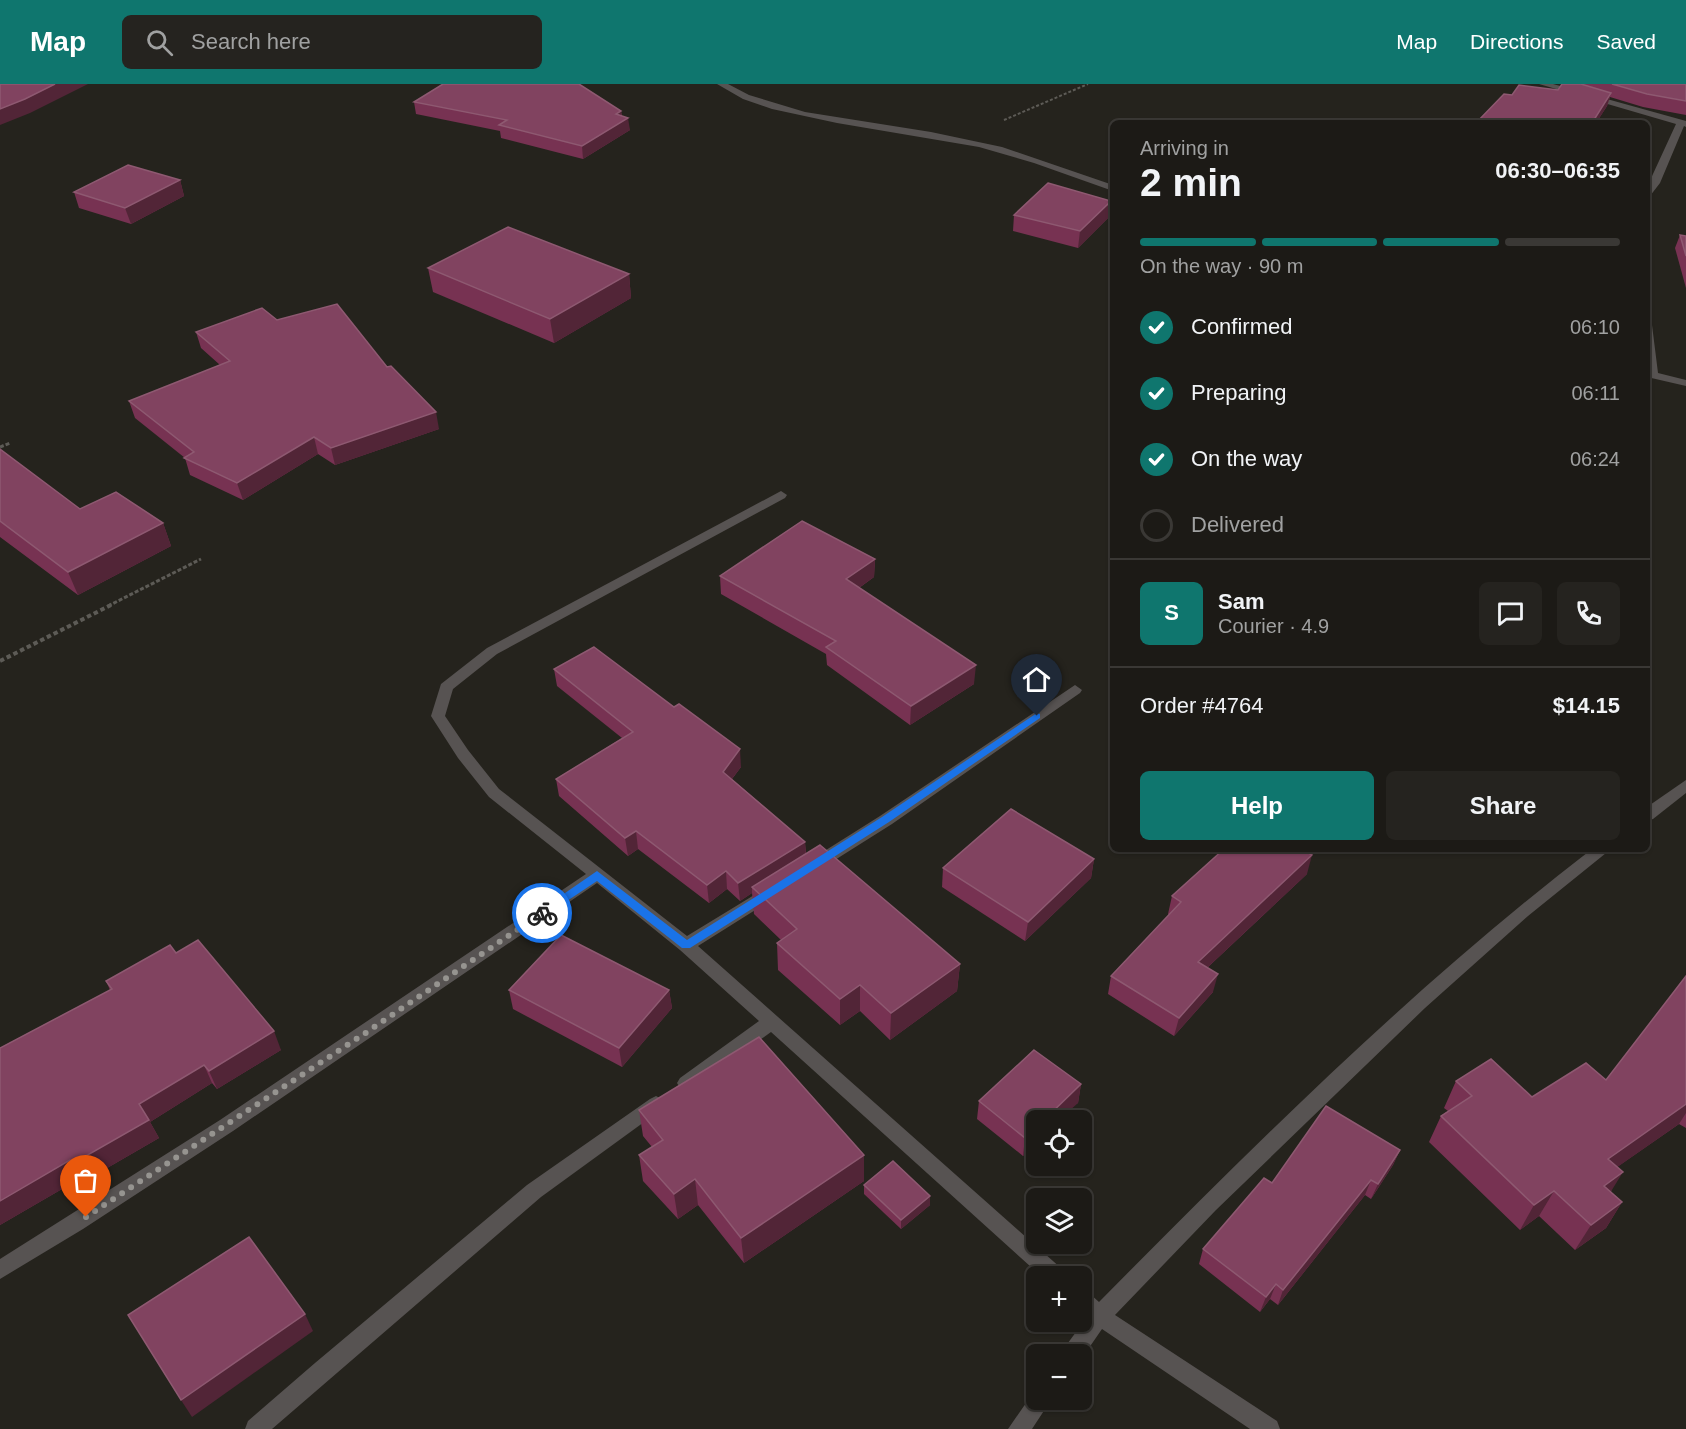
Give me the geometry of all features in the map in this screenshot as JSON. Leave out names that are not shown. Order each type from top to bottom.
[{"type":"street","points":[[721,84],[741,96],[772,106],[832,119],[959,139],[1012,152],[1062,167],[1110,187]]},
{"type":"street","points":[[1543,84],[1684,123],[1650,190]]},
{"type":"street","points":[[1650,375],[1686,382]]},
{"type":"street","points":[[781,495],[492,651],[446,687],[438,716],[463,754],[494,793],[686,945],[1044,1266]]},
{"type":"street","points":[[686,945],[886,820],[1075,690]]},
{"type":"street","points":[[1650,813],[1686,785]]},
{"type":"street","points":[[1079,1344],[1100,1316],[1209,1204],[1419,1004],[1522,912],[1599,852]]},
{"type":"street","points":[[0,1270],[70,1227],[307,1072],[597,875]]},
{"type":"street","points":[[256,1429],[322,1370],[534,1191],[772,1022]]},
{"type":"street","points":[[1092,1309],[1269,1429]]},
{"type":"street","points":[[1019,1429],[1033,1410]]},
{"type":"path","points":[[959,139],[1088,84]]},
{"type":"path","points":[[0,447],[10,444]]},
{"type":"path","points":[[0,662],[201,559]]},
{"type":"building","points":[[0,84],[55,84],[0,109]]},
{"type":"building","points":[[443,84],[579,84],[621,111],[616,114],[628,118],[582,146],[499,125],[507,120],[414,102]]},
{"type":"building","points":[[1562,84],[1581,84],[1611,93],[1594,120],[1479,120],[1504,94],[1512,95],[1519,85],[1558,90]]},
{"type":"building","points":[[1612,84],[1686,84],[1686,101],[1647,94]]},
{"type":"building","points":[[128,165],[180,180],[125,208],[74,192]]},
{"type":"building","points":[[1048,183],[1110,201],[1080,231],[1014,215]]},
{"type":"building","points":[[508,227],[629,274],[550,319],[428,268]]},
{"type":"building","points":[[1680,235],[1686,236],[1686,256]]},
{"type":"building","points":[[337,304],[387,367],[391,366],[436,412],[331,448],[314,437],[237,483],[184,458],[194,452],[129,401],[230,361],[196,332],[262,308],[277,320]]},
{"type":"building","points":[[0,449],[80,509],[116,492],[163,523],[68,572],[0,521]]},
{"type":"building","points":[[802,521],[875,559],[846,579],[976,665],[911,706],[826,647],[836,641],[720,576]]},
{"type":"building","points":[[594,647],[674,707],[679,704],[740,749],[723,772],[805,842],[738,883],[726,871],[707,885],[636,831],[625,838],[556,779],[633,732],[554,669]]},
{"type":"building","points":[[1011,809],[1094,859],[1028,922],[943,868]]},
{"type":"building","points":[[820,845],[960,964],[891,1013],[860,985],[840,999],[777,943],[797,929],[752,887]]},
{"type":"building","points":[[1221,852],[1307,852],[1312,855],[1198,962],[1218,974],[1179,1018],[1111,976],[1181,902],[1172,896]]},
{"type":"building","points":[[561,935],[669,990],[619,1048],[509,990]]},
{"type":"building","points":[[198,940],[274,1031],[209,1071],[204,1065],[139,1104],[149,1120],[72,1164],[70,1160],[0,1201],[0,1048],[112,989],[106,981],[170,945],[176,953]]},
{"type":"building","points":[[1686,976],[1686,1104],[1608,1159],[1623,1172],[1604,1186],[1622,1202],[1591,1225],[1554,1191],[1534,1205],[1441,1116],[1472,1096],[1456,1081],[1491,1059],[1532,1097],[1586,1063],[1606,1080]]},
{"type":"building","points":[[759,1037],[864,1155],[741,1238],[695,1179],[674,1194],[639,1155],[663,1140],[639,1110]]},
{"type":"building","points":[[1034,1050],[1081,1084],[1054,1110],[1026,1110],[1025,1138],[979,1101]]},
{"type":"building","points":[[1326,1106],[1400,1150],[1378,1184],[1371,1180],[1283,1290],[1276,1284],[1266,1297],[1203,1249],[1264,1178],[1272,1183]]},
{"type":"building","points":[[893,1161],[930,1196],[901,1220],[864,1185]]},
{"type":"building","points":[[249,1237],[305,1314],[181,1400],[128,1315]]},
{"type":"way so far","points":[[86,1217],[364,1034],[441,979],[542,913]]},
{"type":"route","points":[[542,913],[597,875],[686,945],[886,820],[1037,716]]}]
